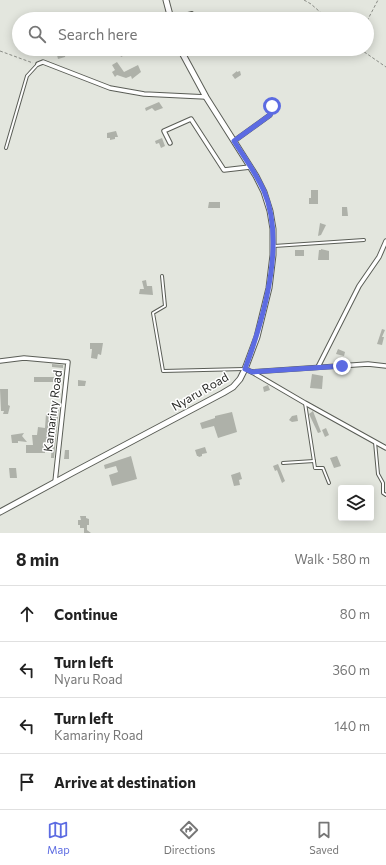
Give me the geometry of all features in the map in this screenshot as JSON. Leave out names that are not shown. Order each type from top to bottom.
[{"type":"main road","points":[[166,0],[169,12]]},
{"type":"main road","name":"Nyaru Road","points":[[0,512],[223,393],[233,387],[245,369],[257,337],[269,288],[272,246],[270,211],[264,192],[250,166],[206,97],[184,56]]},
{"type":"street","points":[[38,64],[43,62],[110,88],[144,94],[206,97]]},
{"type":"street","points":[[234,141],[270,115],[272,106]]},
{"type":"street","points":[[170,143],[164,131],[191,119],[224,170],[250,166]]},
{"type":"street","points":[[318,368],[359,286],[379,256],[386,241]]},
{"type":"street","name":"Kamariny Road","points":[[0,361],[24,358],[68,362],[55,482]]},
{"type":"street","points":[[252,372],[368,364],[386,366]]},
{"type":"street","points":[[245,369],[305,404],[386,448]]},
{"type":"lane","points":[[6,148],[27,76],[38,64]]},
{"type":"lane","points":[[272,246],[364,240]]},
{"type":"lane","points":[[162,276],[165,306],[153,313],[163,371],[245,369]]},
{"type":"lane","points":[[305,404],[315,468],[323,468],[329,483]]},
{"type":"lane","points":[[375,441],[378,474],[383,483],[383,493],[386,495]]},
{"type":"lane","points":[[283,464],[314,461]]},
{"type":"path","points":[[304,0],[320,12]]},
{"type":"path","points":[[372,12],[378,0]]},
{"type":"path","points":[[0,51],[12,55]]},
{"type":"path","points":[[15,56],[38,64]]},
{"type":"path","points":[[371,56],[386,67]]},
{"type":"building","points":[[57,56],[65,56],[65,57],[58,59]]},
{"type":"building","points":[[117,62],[124,72],[138,65],[141,72],[132,79],[131,76],[126,78],[117,75],[115,77],[112,72],[115,70],[112,65]]},
{"type":"building","points":[[237,71],[240,71],[241,75],[235,79],[232,75]]},
{"type":"building","points":[[159,102],[163,108],[155,111],[152,108],[146,111],[145,108]]},
{"type":"building","points":[[116,131],[118,137],[110,140],[110,138],[107,138],[107,133]]},
{"type":"building","points":[[162,138],[165,146],[161,148],[159,143],[156,144],[155,141]]},
{"type":"building","points":[[311,190],[318,190],[318,204],[309,204]]},
{"type":"building","points":[[209,202],[220,202],[220,208],[208,208]]},
{"type":"building","points":[[342,207],[347,207],[348,216],[342,216]]},
{"type":"building","points":[[320,223],[326,225],[321,235],[318,236]]},
{"type":"building","points":[[295,250],[304,250],[304,256],[295,256]]},
{"type":"building","points":[[319,250],[329,251],[329,260],[318,260]]},
{"type":"building","points":[[146,280],[147,286],[152,286],[153,295],[139,294],[140,289],[144,289],[142,281]]},
{"type":"building","points":[[382,329],[385,330],[382,337],[384,337],[382,345],[377,344]]},
{"type":"building","points":[[90,343],[103,343],[101,355],[98,354],[97,359],[91,358],[92,349],[90,349]]},
{"type":"building","points":[[338,349],[345,352],[344,356],[336,354]]},
{"type":"building","points":[[52,364],[63,365],[63,368],[52,367]]},
{"type":"building","points":[[312,374],[323,376],[322,389],[310,388]]},
{"type":"building","points":[[34,377],[60,377],[60,382],[34,382]]},
{"type":"building","points":[[78,380],[86,381],[85,386],[78,386]]},
{"type":"building","points":[[268,385],[270,390],[264,392],[263,387]]},
{"type":"building","points":[[0,389],[8,389],[8,405],[10,406],[8,414],[3,414],[4,411],[1,411]]},
{"type":"building","points":[[52,407],[59,407],[54,458],[51,458],[52,442],[45,442],[45,453],[26,453],[26,445],[33,445],[32,435],[37,435],[38,427],[45,428],[46,414],[51,415]]},
{"type":"building","points":[[313,411],[321,432],[318,433],[309,414]]},
{"type":"building","points":[[232,412],[237,432],[218,438],[214,426],[202,429],[200,423],[215,418],[215,416]]},
{"type":"building","points":[[297,415],[298,421],[292,422],[289,420],[292,416]]},
{"type":"building","points":[[326,428],[329,435],[325,437],[322,430]]},
{"type":"building","points":[[24,433],[22,436],[27,442],[18,441],[18,443],[12,443],[11,435]]},
{"type":"building","points":[[205,447],[207,453],[202,454],[202,456],[199,457],[197,456],[195,450]]},
{"type":"building","points":[[65,450],[69,450],[69,459],[64,459]]},
{"type":"building","points":[[131,456],[137,479],[112,486],[109,475],[118,472],[116,466],[105,469],[104,465]]},
{"type":"building","points":[[337,456],[341,466],[334,468],[330,458]]},
{"type":"building","points":[[278,464],[285,481],[282,483],[277,470],[275,471],[273,466]]},
{"type":"building","points":[[9,468],[16,468],[17,478],[10,478]]},
{"type":"building","points":[[240,472],[242,479],[239,480],[240,485],[234,486],[231,475]]},
{"type":"building","points":[[80,516],[86,516],[86,518],[89,519],[87,530],[91,533],[84,533],[84,528],[80,528],[80,525],[78,525],[78,520],[81,520]]},
{"type":"route","points":[[272,106],[270,115],[234,141],[256,176],[264,192],[270,211],[272,229],[272,256],[269,288],[257,337],[245,369],[252,372],[342,366]]}]
